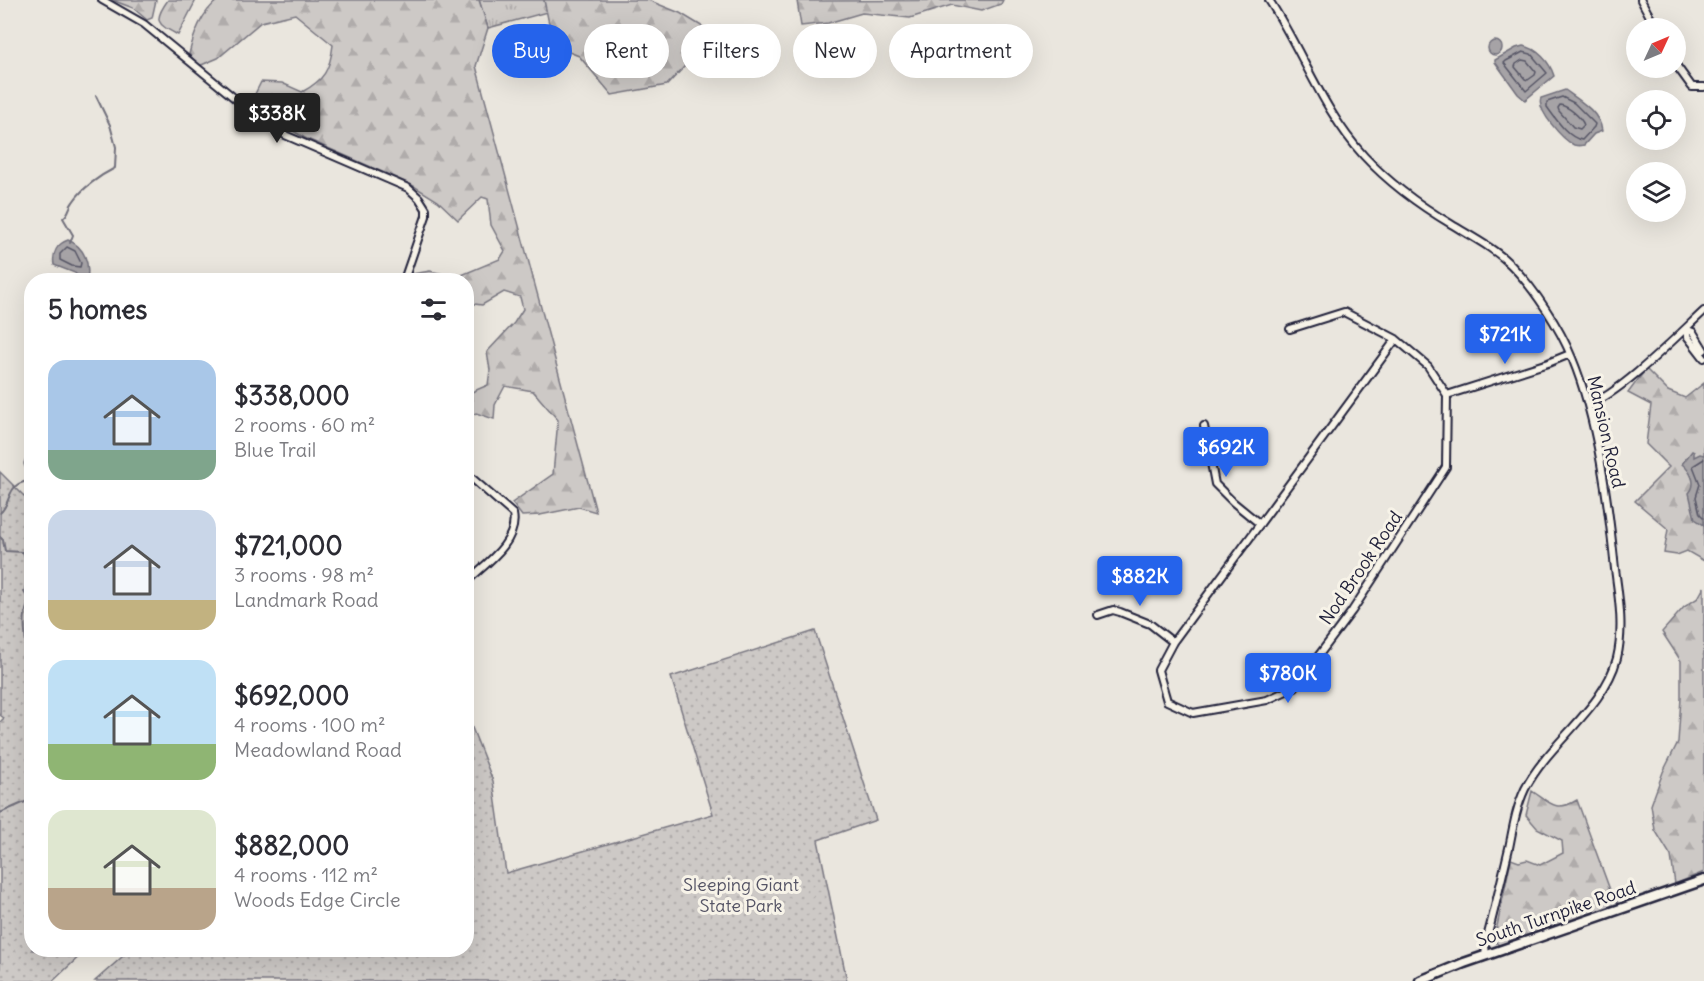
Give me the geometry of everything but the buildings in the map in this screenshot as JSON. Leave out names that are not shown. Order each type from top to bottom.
[{"type":"main road","name":"South Turnpike Road","points":[[1420,981],[1704,880]]},
{"type":"street","points":[[102,0],[144,24],[249,110],[285,135],[396,183],[419,198],[426,209],[426,216],[406,273]]},
{"type":"street","name":"Mansion Road","points":[[1269,0],[1321,98],[1353,144],[1377,170],[1405,194],[1488,246],[1509,263],[1530,288],[1570,354],[1588,405],[1605,493],[1614,556],[1620,624],[1618,655],[1605,685],[1541,765],[1526,788],[1517,812],[1485,945],[1486,956]]},
{"type":"street","points":[[1641,0],[1651,18]]},
{"type":"street","points":[[1685,78],[1692,87],[1704,87]]},
{"type":"street","points":[[1588,405],[1601,400],[1614,390],[1686,330],[1704,311]]},
{"type":"street","points":[[1290,329],[1344,312],[1396,339],[1428,366],[1447,396],[1570,354]]},
{"type":"street","points":[[1686,330],[1693,332],[1704,350]]},
{"type":"street","points":[[1686,330],[1687,336],[1704,358]]},
{"type":"street","name":"Nod Brook Road","points":[[1396,339],[1173,642],[1158,670],[1167,701],[1193,713],[1267,700],[1296,687],[1352,611],[1446,466],[1447,396]]},
{"type":"street","points":[[1204,426],[1215,484],[1260,524]]},
{"type":"street","points":[[474,480],[513,514],[514,529],[505,543],[474,574]]},
{"type":"street","points":[[1098,615],[1113,610],[1120,612],[1150,624],[1173,642]]},
{"type":"green space","points":[[112,0],[156,0],[152,18],[147,20],[133,8]]},
{"type":"green space","points":[[168,0],[196,0],[178,35],[160,22],[160,13]]},
{"type":"green space","points":[[218,0],[479,0],[488,28],[476,66],[596,512],[579,507],[540,515],[522,516],[512,503],[553,474],[558,420],[533,391],[505,386],[495,405],[494,419],[474,414],[474,391],[488,385],[490,370],[487,352],[514,323],[523,309],[520,297],[504,292],[482,305],[474,304],[474,273],[467,273],[500,259],[505,251],[491,225],[488,199],[482,197],[458,220],[438,201],[412,185],[305,138],[256,109],[250,104],[261,82],[282,83],[302,92],[316,83],[328,68],[333,45],[295,14],[261,22],[218,58],[199,66],[189,54],[196,32],[212,5]]},
{"type":"green space","points":[[479,0],[544,0],[547,12],[503,24],[492,24],[492,27],[488,28]]},
{"type":"green space","points":[[544,0],[648,0],[680,13],[698,24],[681,24],[681,70],[667,85],[612,95],[598,78],[669,78],[669,24],[584,24],[584,62],[579,56],[572,53],[572,24],[549,24]]},
{"type":"green space","points":[[1003,0],[1001,4],[981,11],[952,5],[910,18],[862,13],[819,24],[801,24],[797,1]]},
{"type":"green space","points":[[1646,369],[1668,391],[1685,398],[1704,383],[1704,561],[1687,551],[1677,555],[1664,553],[1668,529],[1635,501],[1669,467],[1646,444],[1651,405],[1628,393]]},
{"type":"green space","points":[[0,472],[24,496],[24,957],[79,957],[53,981],[0,981],[0,722],[4,718],[0,715]]},
{"type":"green space","points":[[1704,587],[1704,872],[1675,884],[1671,856],[1655,830],[1651,805],[1663,772],[1678,742],[1681,698],[1681,661],[1662,632],[1684,607],[1698,598]]},
{"type":"green space","name":"Sleeping Giant State Park","points":[[815,631],[876,820],[818,840],[847,981],[95,981],[122,957],[474,957],[474,733],[493,781],[506,873],[713,814],[671,677]]},
{"type":"green space","points":[[1532,791],[1549,803],[1558,806],[1564,806],[1577,800],[1613,898],[1621,906],[1500,947],[1496,942],[1496,931],[1511,859],[1519,862],[1527,860],[1540,865],[1563,853],[1562,841],[1537,828],[1526,815]]},
{"type":"water","points":[[1495,41],[1500,43],[1502,48],[1500,53],[1495,55],[1490,53],[1488,48],[1490,43]]},
{"type":"water","points":[[1523,46],[1542,57],[1554,76],[1525,100],[1495,62]]},
{"type":"water","points":[[1565,90],[1588,107],[1600,124],[1602,131],[1594,134],[1584,145],[1574,145],[1569,142],[1542,110],[1541,98]]},
{"type":"water","points":[[68,240],[79,247],[87,262],[88,273],[75,273],[54,265],[56,249]]},
{"type":"water","points":[[1692,451],[1694,457],[1704,455],[1704,525],[1695,519],[1689,493],[1693,481],[1682,464]]},
{"type":"waterway","points":[[70,243],[73,235],[63,218],[71,204],[98,178],[115,168],[116,147],[110,125],[96,96]]},
{"type":"waterway","points":[[0,513],[14,488],[24,482]]},
{"type":"waterway","points":[[0,537],[3,540],[5,551],[23,552],[24,554]]},
{"type":"waterway","points":[[0,813],[24,802]]}]
